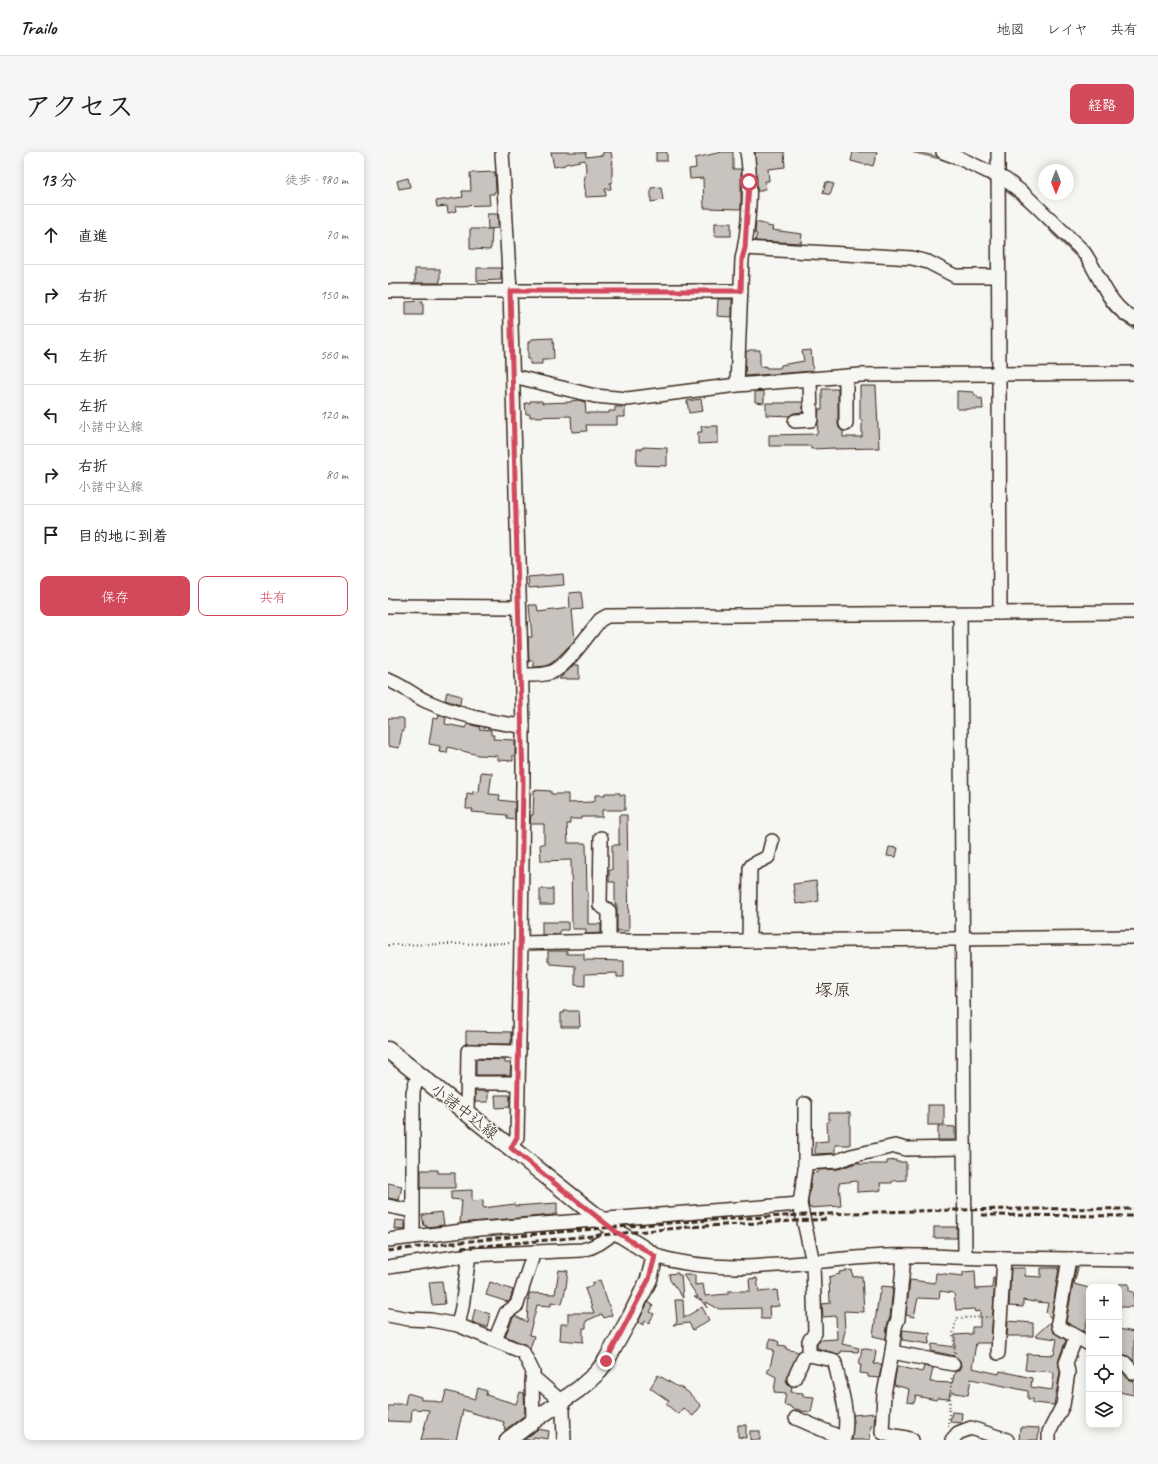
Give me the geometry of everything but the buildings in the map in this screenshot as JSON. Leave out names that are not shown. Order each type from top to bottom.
[{"type":"main road","name":"小諸中込線","points":[[388,1050],[615,1231],[655,1256]]},
{"type":"main road","points":[[508,1440],[533,1420],[589,1381],[606,1361],[649,1279],[655,1256]]},
{"type":"street","points":[[502,152],[510,291],[523,726],[517,1137],[511,1148]]},
{"type":"street","points":[[737,385],[742,259],[745,248],[749,182],[747,152]]},
{"type":"street","points":[[943,152],[1006,180],[1024,194],[1083,251],[1109,296],[1122,312],[1134,319]]},
{"type":"street","points":[[998,152],[997,276],[1000,613]]},
{"type":"street","points":[[745,248],[912,258],[928,262],[955,276],[997,276]]},
{"type":"street","points":[[388,291],[741,291]]},
{"type":"street","points":[[513,376],[595,396],[627,399],[737,385],[860,375],[1134,373]]},
{"type":"street","points":[[846,377],[846,424]]},
{"type":"street","points":[[795,421],[811,420],[810,379]]},
{"type":"street","points":[[388,606],[519,607]]},
{"type":"street","points":[[521,675],[547,674],[554,672],[600,620],[607,616],[1134,612]]},
{"type":"street","points":[[960,614],[965,1257]]},
{"type":"street","points":[[388,680],[425,701],[439,706],[497,723],[523,726]]},
{"type":"street","points":[[601,838],[600,905],[609,911],[609,941]]},
{"type":"street","points":[[749,941],[750,868],[752,865],[768,858],[772,841]]},
{"type":"street","points":[[521,943],[1134,937]]},
{"type":"street","points":[[467,1112],[468,1051],[519,1052]]},
{"type":"street","points":[[413,1237],[413,1092],[416,1082],[420,1077]]},
{"type":"street","points":[[467,1083],[518,1083]]},
{"type":"street","points":[[805,1104],[805,1163],[800,1204],[813,1262],[815,1333],[809,1341],[809,1355]]},
{"type":"street","points":[[805,1163],[837,1161],[850,1156],[895,1146],[906,1149],[964,1148]]},
{"type":"street","points":[[388,1240],[479,1229],[800,1204]]},
{"type":"street","points":[[388,1206],[412,1211]]},
{"type":"street","points":[[388,1267],[469,1255],[582,1250],[596,1247],[605,1241],[615,1231]]},
{"type":"street","points":[[495,1340],[506,1313],[516,1305],[518,1301],[534,1252]]},
{"type":"street","points":[[458,1325],[469,1255]]},
{"type":"street","points":[[655,1256],[692,1265],[728,1268],[864,1257],[904,1256],[1134,1260]]},
{"type":"street","points":[[904,1256],[898,1319],[894,1327],[892,1352],[884,1394],[882,1432],[912,1440]]},
{"type":"street","points":[[998,1353],[1004,1258]]},
{"type":"street","points":[[1069,1259],[1058,1322],[1059,1327],[1086,1342]]},
{"type":"street","points":[[388,1315],[458,1325],[523,1352],[533,1372],[533,1420]]},
{"type":"street","points":[[1049,1440],[1049,1432],[1063,1405],[1068,1372],[1066,1363],[1076,1337]]},
{"type":"street","points":[[892,1352],[953,1364]]},
{"type":"street","points":[[794,1379],[804,1356],[809,1355],[834,1360],[845,1410],[846,1429],[844,1439],[796,1418]]},
{"type":"street","points":[[1122,1362],[1125,1363],[1134,1373]]},
{"type":"street","points":[[533,1377],[555,1396],[563,1410],[564,1440]]},
{"type":"street","points":[[952,1440],[958,1433],[971,1428],[1007,1440]]},
{"type":"path","points":[[388,945],[487,945],[521,943]]},
{"type":"waterway","points":[[914,152],[944,159]]},
{"type":"waterway","points":[[981,175],[992,182]]},
{"type":"waterway","points":[[1003,188],[1029,207]]},
{"type":"waterway","points":[[1043,221],[1081,260]]},
{"type":"waterway","points":[[1096,285],[1103,299],[1111,310],[1134,328]]},
{"type":"railway","points":[[388,1251],[574,1231],[760,1217],[947,1210],[1134,1209]]},
{"type":"railway","points":[[982,1215],[1134,1216]]},
{"type":"railway","points":[[461,1248],[689,1227],[828,1219]]},
{"type":"district","name":"塚原","points":[[833,990]]},
{"type":"route","points":[[606,1361],[631,1316],[649,1279],[655,1256],[615,1231],[511,1148],[517,1137],[523,726],[510,291],[741,291],[742,259],[745,248],[749,182]]}]
